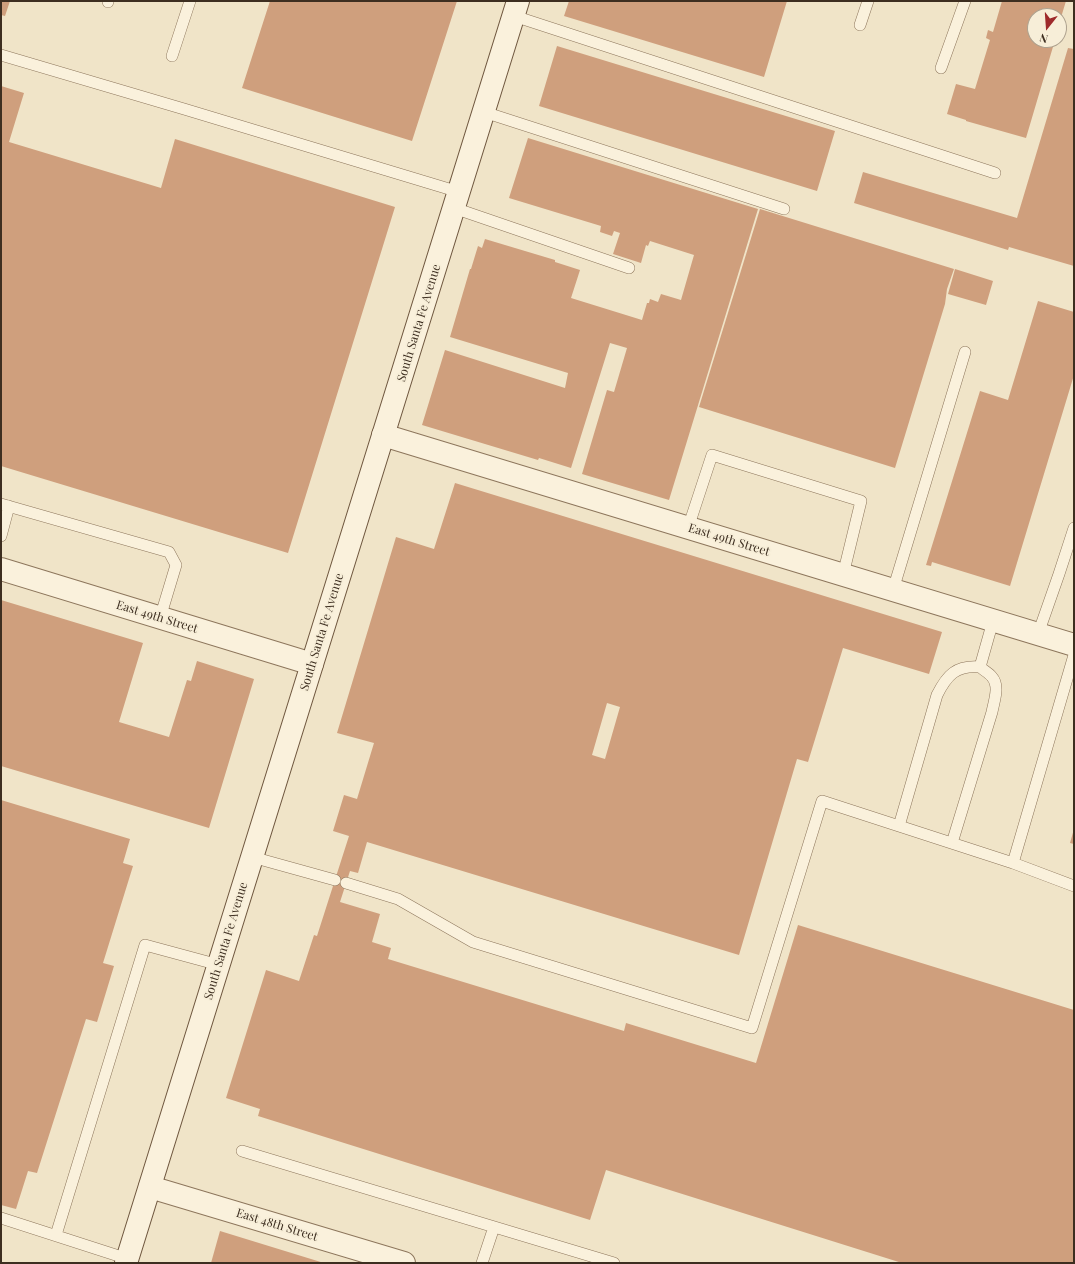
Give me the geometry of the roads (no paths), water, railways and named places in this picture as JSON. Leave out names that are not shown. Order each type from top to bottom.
[{"type":"street","name":"South Santa Fe Avenue","points":[[127,1261],[516,9]]},
{"type":"street","name":"East 49th Street","points":[[383,435],[1074,645]]},
{"type":"street","name":"East 49th Street","points":[[1,569],[312,664]]},
{"type":"street","name":"East 48th Street","points":[[150,1187],[404,1263]]},
{"type":"lane","points":[[172,56],[190,1]]},
{"type":"lane","points":[[860,25],[868,1]]},
{"type":"lane","points":[[941,68],[965,1]]},
{"type":"lane","points":[[516,9],[995,174]]},
{"type":"lane","points":[[1,55],[184,109],[457,200],[630,268]]},
{"type":"lane","points":[[484,112],[784,209]]},
{"type":"lane","points":[[893,590],[965,352]]},
{"type":"lane","points":[[688,528],[712,455],[861,501],[843,575]]},
{"type":"lane","points":[[1,536],[5,505],[169,552],[176,565],[160,618]]},
{"type":"lane","points":[[1038,634],[1074,528]]},
{"type":"lane","points":[[980,667],[993,621]]},
{"type":"lane","points":[[1012,863],[1074,655]]},
{"type":"lane","points":[[899,826],[937,695],[944,681],[956,670],[968,666],[980,667],[993,678],[996,688],[992,712],[952,843]]},
{"type":"lane","points":[[346,883],[398,899],[473,942],[752,1028],[822,801],[1012,863],[1074,886]]},
{"type":"lane","points":[[252,857],[335,880]]},
{"type":"lane","points":[[56,1235],[146,945],[219,965]]},
{"type":"lane","points":[[242,1152],[614,1263]]},
{"type":"lane","points":[[1,1218],[56,1235],[127,1261]]},
{"type":"lane","points":[[482,1263],[494,1227]]}]
